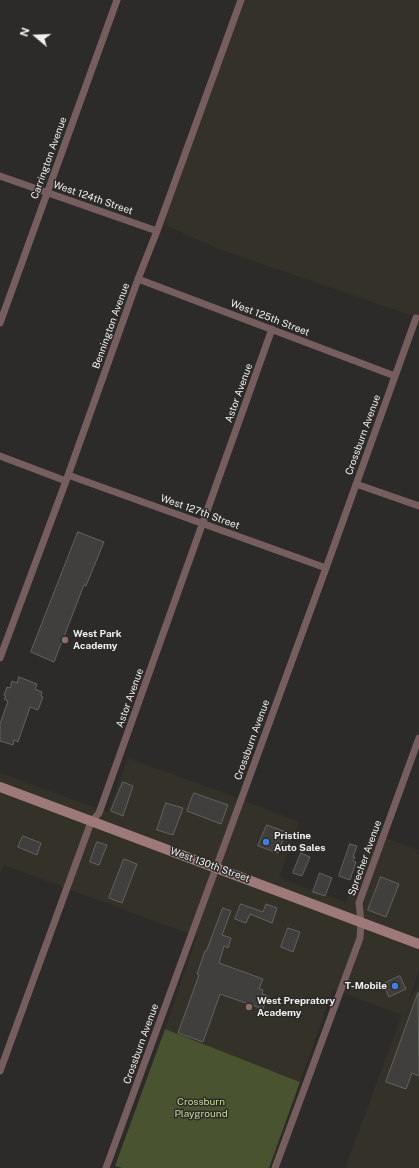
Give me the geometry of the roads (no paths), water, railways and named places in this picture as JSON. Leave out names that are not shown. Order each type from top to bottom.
[{"type":"main road","name":"West 130th Street","points":[[0,787],[419,944]]},
{"type":"street","name":"Carrington Avenue","points":[[0,323],[117,0]]},
{"type":"street","name":"Bennington Avenue","points":[[0,658],[241,0]]},
{"type":"street","name":"West 124th Street","points":[[0,176],[157,231]]},
{"type":"street","name":"West 125th Street","points":[[138,279],[395,376]]},
{"type":"street","name":"Crossburn Avenue","points":[[106,1168],[416,318]]},
{"type":"street","name":"Astor Avenue","points":[[0,1071],[91,822],[99,813],[272,329]]},
{"type":"street","name":"West 127th Street","points":[[0,456],[203,524],[326,568]]},
{"type":"street","points":[[356,484],[419,506]]},
{"type":"street","name":"Sprecher Avenue","points":[[276,1168],[360,938],[359,903],[419,738]]},
{"type":"place","name":"West Park Academy","points":[[65,640]]},
{"type":"place","name":"Pristine Auto Sales","points":[[266,842]]},
{"type":"place","name":"T-Mobile","points":[[395,986]]},
{"type":"place","name":"West Prepratory Academy","points":[[249,1007]]},
{"type":"park label","name":"Crossburn Playground","points":[[201,1108]]}]
